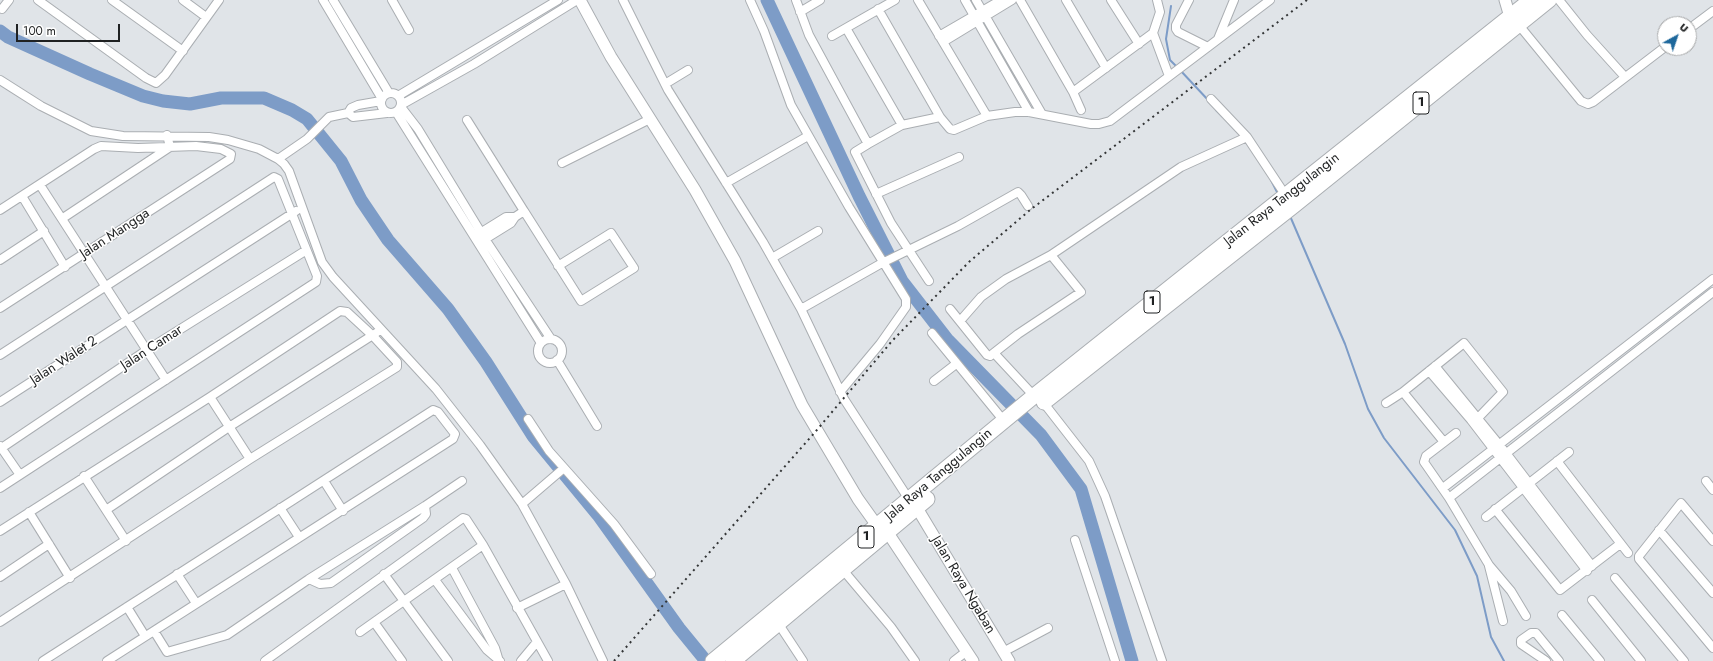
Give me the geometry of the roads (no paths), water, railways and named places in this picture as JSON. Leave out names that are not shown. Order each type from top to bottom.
[{"type":"highway","name":"Jalan Raya Tanggulangin","points":[[1514,20],[1531,0]]},
{"type":"highway","name":"Jalan Raya Tanggulangin","points":[[1037,400],[1444,78],[1514,20],[1548,0]]},
{"type":"highway","name":"1","points":[[1009,421],[1037,400]]},
{"type":"highway","name":"Jala Raya Tanggulangin","points":[[722,659],[883,530],[1009,421]]},
{"type":"highway","name":"1","points":[[722,659],[778,623],[797,600],[843,570],[883,530]]},
{"type":"street","points":[[2,9],[9,0]]},
{"type":"street","points":[[38,0],[151,81],[156,83],[162,78],[183,51],[219,0]]},
{"type":"street","points":[[112,0],[183,51]]},
{"type":"street","points":[[183,0],[206,17]]},
{"type":"street","points":[[323,0],[381,100],[381,106],[387,112]]},
{"type":"street","points":[[333,0],[389,93],[398,96],[558,0]]},
{"type":"street","points":[[392,0],[409,30]]},
{"type":"street","points":[[348,113],[353,117],[387,112],[399,108],[579,0],[611,57],[701,201],[735,261],[802,406],[858,499],[883,530],[973,661]]},
{"type":"street","points":[[623,0],[665,84],[802,309],[840,392],[913,505]]},
{"type":"street","points":[[750,0],[764,31],[791,105],[808,136],[885,262],[907,303],[906,307],[864,366],[840,392]]},
{"type":"street","points":[[796,0],[809,35],[868,144]]},
{"type":"street","points":[[800,12],[820,0]]},
{"type":"street","points":[[832,36],[895,0]]},
{"type":"street","points":[[918,0],[987,116]]},
{"type":"street","points":[[965,0],[1029,112]]},
{"type":"street","points":[[976,0],[1042,114]]},
{"type":"street","points":[[941,39],[984,13],[1001,0]]},
{"type":"street","points":[[984,13],[1012,0]]},
{"type":"street","points":[[1020,0],[1073,92],[1081,110]]},
{"type":"street","points":[[1066,0],[1106,68]]},
{"type":"street","points":[[1111,0],[1139,44]]},
{"type":"street","points":[[1073,92],[1153,33],[1160,12],[1157,0]]},
{"type":"street","points":[[1189,0],[1176,25],[1176,29],[1178,32],[1208,47]]},
{"type":"street","points":[[1217,39],[1234,0]]},
{"type":"street","points":[[878,9],[940,117],[950,129],[954,130],[987,116],[1015,112],[1042,114],[1091,124],[1099,124],[1110,121],[1270,0]]},
{"type":"street","points":[[1505,0],[1514,20],[1581,101],[1585,103],[1593,102],[1657,53]]},
{"type":"street","points":[[1559,0],[1586,35],[1626,78]]},
{"type":"street","points":[[1697,23],[1713,11]]},
{"type":"street","points":[[846,28],[902,125]]},
{"type":"street","points":[[1153,33],[1172,74]]},
{"type":"street","points":[[467,55],[474,64]]},
{"type":"street","points":[[665,84],[688,70]]},
{"type":"street","points":[[0,80],[41,106],[91,131],[123,136],[167,135],[208,137],[228,140],[259,150],[278,159],[289,171],[322,262],[333,277],[436,389],[457,418],[480,444],[522,504],[566,584],[603,661]]},
{"type":"street","points":[[278,159],[307,139],[326,120],[348,113],[351,108],[358,105],[381,100],[389,93]]},
{"type":"street","points":[[398,96],[399,108],[479,238],[512,299],[540,343]]},
{"type":"street","points":[[1211,99],[1244,138],[1283,205]]},
{"type":"street","points":[[929,281],[906,251],[855,152],[902,125],[940,117]]},
{"type":"street","points":[[562,163],[650,119]]},
{"type":"street","points":[[467,120],[558,266],[581,301],[634,268],[611,232],[558,266]]},
{"type":"street","points":[[167,135],[170,147]]},
{"type":"street","points":[[726,183],[808,136]]},
{"type":"street","points":[[960,321],[981,297],[1006,279],[1051,255],[1181,167],[1244,138]]},
{"type":"street","points":[[0,210],[101,146],[170,147]]},
{"type":"street","name":"Jalan Mangga","points":[[0,308],[230,159],[232,154],[221,149],[196,146],[170,147]]},
{"type":"street","points":[[63,218],[170,147]]},
{"type":"street","points":[[876,194],[959,157]]},
{"type":"street","points":[[0,356],[274,177],[278,179],[305,251],[317,276],[316,282],[0,488]]},
{"type":"street","points":[[40,185],[107,286],[166,380]]},
{"type":"street","points":[[802,309],[885,262],[958,226],[1018,192],[1028,206]]},
{"type":"street","points":[[22,196],[65,267]]},
{"type":"street","name":"Jalan Walet 2","points":[[0,402],[302,207]]},
{"type":"street","points":[[479,238],[511,223],[524,211]]},
{"type":"street","points":[[0,260],[44,231]]},
{"type":"street","points":[[772,258],[818,231]]},
{"type":"street","points":[[479,238],[521,294],[551,339],[560,345],[561,355],[557,360],[552,362],[541,359],[538,349],[540,343],[551,339]]},
{"type":"street","name":"Jalan Camar","points":[[0,447],[147,350],[305,251]]},
{"type":"street","points":[[950,309],[987,355],[990,356],[1018,334],[1081,292],[1051,255]]},
{"type":"street","points":[[1443,488],[1713,278]]},
{"type":"street","points":[[1449,498],[1713,292]]},
{"type":"street","points":[[512,299],[521,294]]},
{"type":"street","points":[[0,531],[210,397],[342,310],[347,312],[373,336],[398,362],[397,368],[250,459],[70,578],[0,622]]},
{"type":"street","points":[[106,510],[229,427],[373,336],[381,329]]},
{"type":"street","points":[[932,333],[956,364],[1009,421]]},
{"type":"street","points":[[1386,403],[1403,392],[1464,343],[1498,384],[1503,394],[1478,418]]},
{"type":"street","points":[[994,353],[1037,400],[1089,461],[1105,496],[1162,661]]},
{"type":"street","points":[[1612,357],[1618,366]]},
{"type":"street","points":[[557,360],[597,426]]},
{"type":"street","points":[[934,381],[956,364]]},
{"type":"street","points":[[1432,368],[1478,418],[1496,447]]},
{"type":"street","points":[[1432,368],[1526,485],[1589,568]]},
{"type":"street","points":[[1403,392],[1444,442]]},
{"type":"street","points":[[210,397],[250,459]]},
{"type":"street","points":[[43,661],[433,410],[438,412],[455,434],[454,439],[107,661]]},
{"type":"street","points":[[447,424],[457,418]]},
{"type":"street","points":[[528,418],[563,469],[614,524],[651,574]]},
{"type":"street","points":[[1456,433],[1426,456],[1424,462],[1443,488],[1489,565],[1511,591],[1526,616]]},
{"type":"street","points":[[0,447],[20,475]]},
{"type":"street","points":[[1486,516],[1569,452]]},
{"type":"street","points":[[1557,460],[1628,553]]},
{"type":"street","points":[[522,504],[552,480],[563,469]]},
{"type":"street","points":[[84,476],[126,541]]},
{"type":"street","points":[[324,481],[343,511]]},
{"type":"street","points":[[154,631],[167,652],[222,638],[309,579],[462,481]]},
{"type":"street","points":[[1706,481],[1713,490]]},
{"type":"street","points":[[1713,541],[1681,503],[1640,553],[1639,559],[1713,648]]},
{"type":"street","name":"Jalan Raya Ngaban","points":[[913,505],[1006,657]]},
{"type":"street","points":[[309,579],[320,584],[331,583],[423,518],[426,514],[425,506]]},
{"type":"street","points":[[280,508],[299,537]]},
{"type":"street","points":[[1495,509],[1558,589],[1562,590],[1620,544]]},
{"type":"street","points":[[29,512],[70,578]]},
{"type":"street","points":[[264,661],[463,518],[466,519],[483,545],[536,643],[548,661]]},
{"type":"street","points":[[1658,530],[1713,593]]},
{"type":"street","points":[[1075,540],[1115,661]]},
{"type":"street","points":[[0,577],[49,544]]},
{"type":"street","points":[[360,632],[483,545]]},
{"type":"street","points":[[1489,565],[1503,621]]},
{"type":"street","points":[[452,568],[495,648],[499,660]]},
{"type":"street","points":[[843,570],[891,627],[915,661]]},
{"type":"street","points":[[177,574],[196,603]]},
{"type":"street","points":[[384,574],[448,661]]},
{"type":"street","points":[[1615,578],[1684,661]]},
{"type":"street","points":[[435,580],[487,650],[499,660]]},
{"type":"street","points":[[517,608],[566,584]]},
{"type":"street","points":[[1592,600],[1641,661]]},
{"type":"street","points":[[127,607],[145,636]]},
{"type":"street","points":[[1562,615],[1600,661]]},
{"type":"street","points":[[374,622],[402,661]]},
{"type":"street","points":[[778,623],[803,661]]},
{"type":"street","points":[[1006,657],[1048,628]]},
{"type":"street","points":[[1546,661],[1521,644],[1521,640],[1531,632],[1536,633],[1558,661]]},
{"type":"street","points":[[521,661],[536,643]]},
{"type":"street","points":[[954,661],[967,651]]},
{"type":"waterway","points":[[767,0],[859,196],[902,281],[947,339],[1041,435],[1081,489],[1132,661]]},
{"type":"waterway","points":[[1171,6],[1166,39],[1170,60],[1177,67]]},
{"type":"waterway","points":[[0,31],[8,37],[143,96],[163,101],[190,104],[221,98],[264,98],[292,110],[307,119],[341,161],[361,200],[388,240],[448,309],[486,362],[533,436],[598,515],[679,628],[706,661]]},
{"type":"waterway","points":[[1180,70],[1209,101]]},
{"type":"waterway","points":[[1216,110],[1223,117]]},
{"type":"waterway","points":[[1271,180],[1278,194]]},
{"type":"waterway","points":[[1290,216],[1345,344],[1368,409],[1384,438],[1455,530],[1477,576],[1491,637],[1504,661]]},
{"type":"railway","points":[[614,661],[816,431],[892,341],[969,262],[1030,210],[1307,0]]}]
